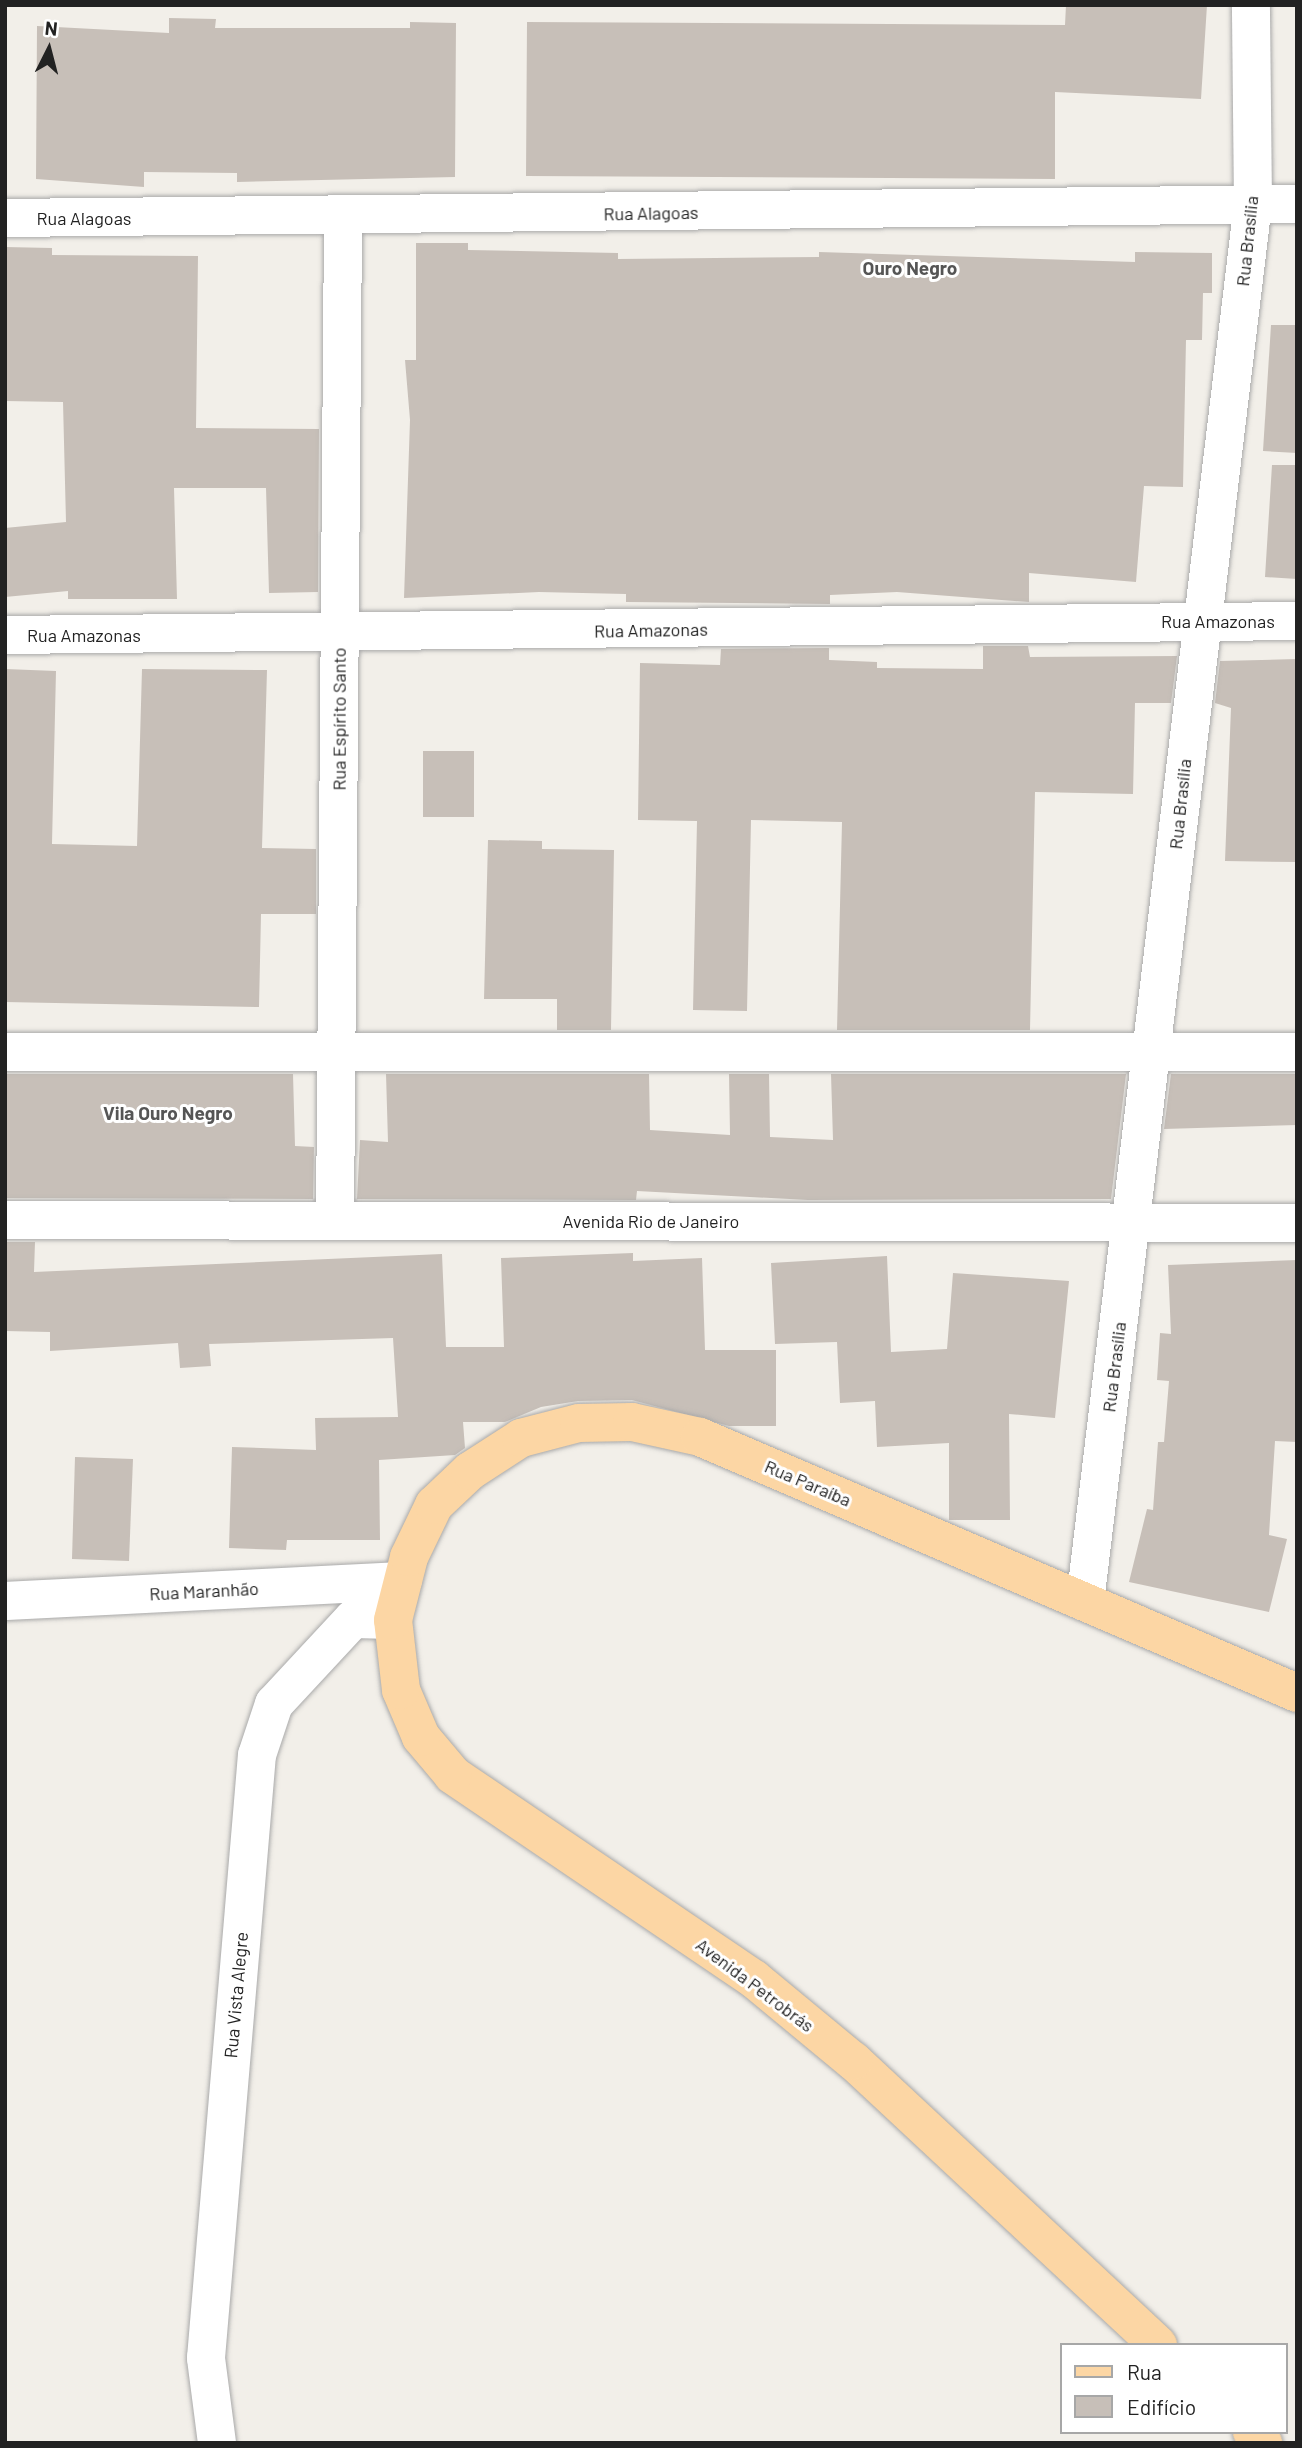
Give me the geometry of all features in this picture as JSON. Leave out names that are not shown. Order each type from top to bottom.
[{"type":"main road","name":"Rua Paraíba","points":[[393,1619],[402,1581],[434,1505],[470,1471],[521,1438],[579,1423],[632,1422],[700,1437],[1297,1693]]},
{"type":"main road","name":"Avenida Petrobrás","points":[[393,1619],[401,1690],[421,1737],[453,1775],[754,1979],[853,2061],[1156,2343]]},
{"type":"street","name":"Rua Brasília","points":[[1085,1602],[1153,1051],[1200,621],[1253,204],[1251,5]]},
{"type":"street","name":"Rua Alagoas","points":[[5,218],[343,217],[1297,204]]},
{"type":"street","name":"Rua Espírito Santo","points":[[335,1220],[343,217]]},
{"type":"street","name":"Rua Amazonas","points":[[5,635],[340,635],[1297,621]]},
{"type":"street","points":[[5,1052],[1297,1052]]},
{"type":"street","name":"Avenida Rio de Janeiro","points":[[5,1220],[1297,1223]]},
{"type":"street","name":"Rua Maranhão","points":[[5,1601],[402,1581]]},
{"type":"street","name":"Rua Vista Alegre","points":[[217,2443],[205,2358],[257,1755],[274,1704],[353,1619],[393,1619]]},
{"type":"building","points":[[1066,5],[1207,5],[1201,99],[1055,92],[1055,179],[526,176],[527,22],[1065,25]]},
{"type":"building","points":[[169,18],[216,19],[215,28],[410,28],[410,22],[456,23],[455,177],[237,182],[237,173],[144,172],[144,187],[36,179],[37,26],[169,33]]},
{"type":"building","points":[[416,243],[468,243],[468,250],[618,253],[618,259],[819,257],[819,252],[1135,262],[1135,252],[1212,253],[1212,293],[1203,293],[1202,340],[1186,340],[1183,487],[1144,486],[1136,582],[1029,573],[1029,602],[897,592],[830,595],[830,604],[626,602],[626,594],[539,592],[404,598],[410,420],[405,360],[416,360]]},
{"type":"building","points":[[5,247],[52,248],[52,255],[198,256],[196,428],[319,429],[318,592],[269,593],[266,488],[174,488],[177,599],[68,599],[68,591],[5,597],[5,528],[66,522],[63,402],[5,401]]},
{"type":"building","points":[[1271,325],[1297,325],[1297,453],[1263,451]]},
{"type":"building","points":[[1272,465],[1297,465],[1297,579],[1265,577]]},
{"type":"building","points":[[983,646],[1028,646],[1030,657],[1177,656],[1171,703],[1135,703],[1133,794],[1035,792],[1030,1030],[837,1030],[842,822],[751,820],[747,1011],[693,1010],[697,821],[638,820],[640,663],[720,665],[721,649],[829,648],[829,660],[877,662],[877,668],[983,669]]},
{"type":"building","points":[[1297,659],[1297,862],[1225,861],[1231,708],[1215,703],[1220,661]]},
{"type":"building","points":[[5,669],[56,671],[52,844],[137,846],[142,669],[267,670],[262,848],[316,849],[316,914],[261,914],[259,1007],[5,1002]]},
{"type":"building","points":[[423,751],[474,751],[474,817],[423,817]]},
{"type":"building","points":[[488,840],[542,841],[542,849],[614,850],[611,1030],[557,1030],[557,999],[484,999]]},
{"type":"building","points":[[5,1074],[293,1074],[295,1146],[314,1147],[313,1199],[5,1198]]},
{"type":"building","points":[[386,1074],[649,1074],[650,1130],[730,1135],[729,1074],[769,1074],[770,1137],[833,1140],[831,1074],[1126,1074],[1111,1199],[808,1200],[637,1191],[636,1200],[357,1199],[360,1140],[388,1142]]},
{"type":"building","points":[[1171,1074],[1297,1074],[1297,1125],[1164,1129]]},
{"type":"building","points":[[5,1242],[35,1242],[34,1272],[442,1254],[446,1347],[504,1347],[501,1258],[633,1253],[633,1261],[702,1258],[705,1350],[776,1350],[776,1426],[729,1426],[632,1400],[578,1401],[541,1407],[505,1422],[463,1422],[465,1448],[455,1455],[379,1460],[380,1540],[287,1540],[286,1550],[229,1548],[232,1447],[316,1450],[315,1418],[398,1417],[393,1338],[209,1344],[211,1366],[180,1368],[178,1343],[50,1351],[50,1332],[5,1331]]},
{"type":"building","points":[[887,1256],[891,1352],[947,1349],[953,1273],[1069,1281],[1055,1418],[1009,1414],[1010,1520],[949,1520],[949,1443],[877,1447],[875,1401],[840,1403],[837,1342],[775,1344],[771,1263]]},
{"type":"building","points":[[1297,1260],[1297,1442],[1275,1441],[1269,1535],[1287,1539],[1269,1612],[1129,1582],[1147,1509],[1153,1510],[1158,1442],[1164,1442],[1169,1381],[1157,1380],[1160,1333],[1171,1334],[1168,1265]]},
{"type":"building","points":[[75,1457],[133,1459],[129,1561],[72,1559]]},
{"type":"district","name":"Ouro Negro","points":[[910,268]]},
{"type":"district","name":"Vila Ouro Negro","points":[[168,1113]]}]
